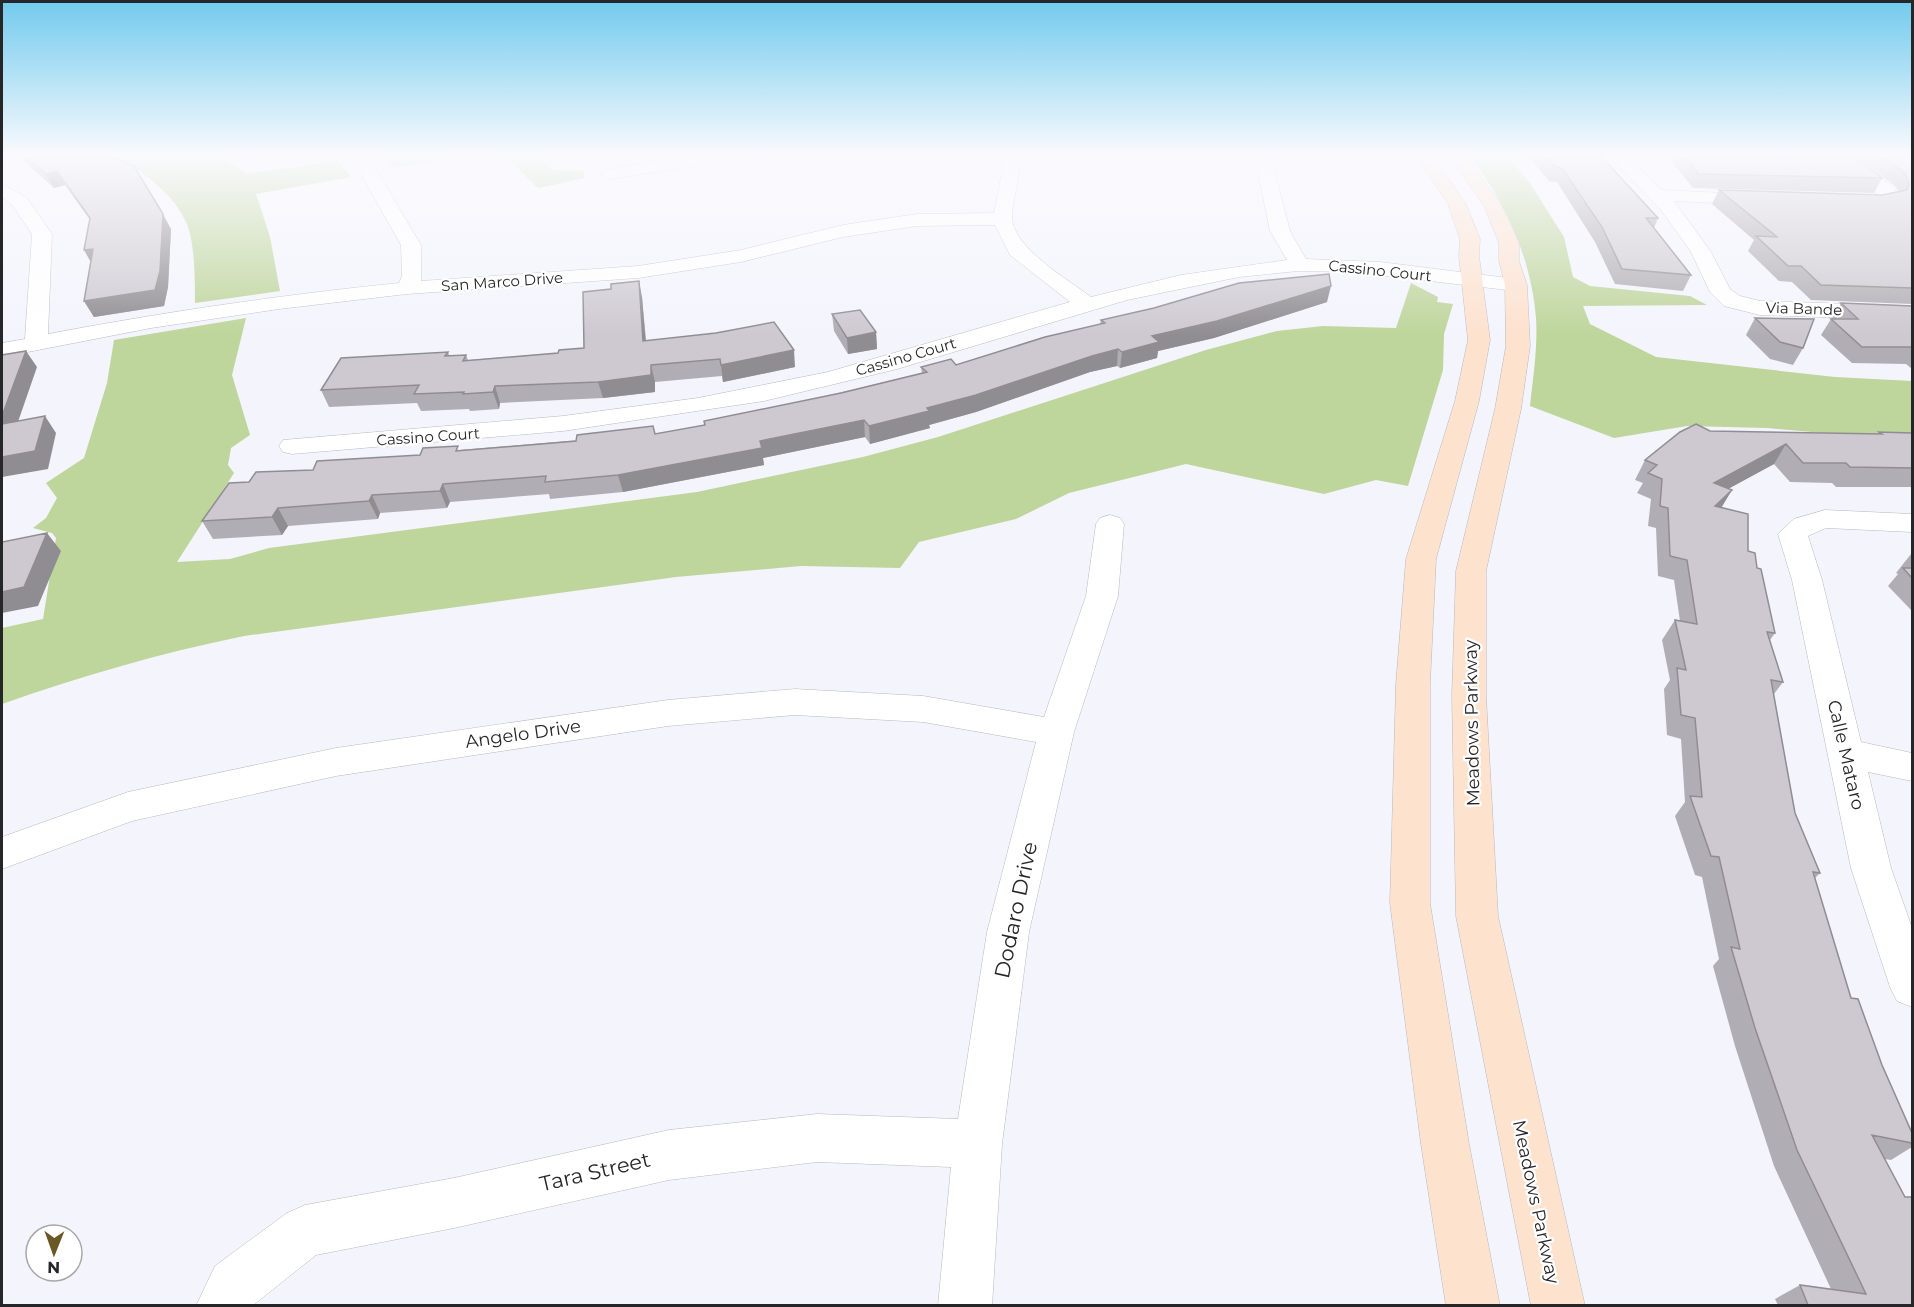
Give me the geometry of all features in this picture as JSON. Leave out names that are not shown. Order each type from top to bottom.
[{"type":"main road","points":[[1460,214],[1470,239],[1479,340],[1467,401],[1421,559],[1413,684],[1410,903],[1473,1305]]},
{"type":"main road","name":"Meadows Parkway","points":[[1496,214],[1509,243],[1509,261],[1516,285],[1518,346],[1510,399],[1471,571],[1469,696],[1478,916],[1558,1305]]},
{"type":"street","points":[[28,214],[42,234],[36,343]]},
{"type":"street","points":[[393,214],[411,245],[412,276],[407,288]]},
{"type":"street","points":[[1003,214],[1002,219],[1017,251],[1089,306]]},
{"type":"street","points":[[1276,214],[1280,231],[1300,265]]},
{"type":"street","name":"Via Bande","points":[[1672,214],[1701,252],[1721,292],[1732,301],[1760,308],[1912,313]]},
{"type":"street","name":"San Marco Drive","points":[[2,350],[270,304],[407,288],[638,272],[741,256],[843,231],[917,220],[1002,219]]},
{"type":"street","name":"Cassino Court","points":[[292,446],[516,429],[675,408],[830,379],[1207,275],[1300,265],[1363,266],[1516,285]]},
{"type":"street","name":"Calle Mataro","points":[[1912,523],[1825,519],[1804,525],[1793,534],[1807,580],[1871,868],[1912,987]]},
{"type":"street","name":"Dodaro Drive","points":[[965,1305],[978,1144],[1008,932],[1056,732],[1102,596],[1110,524]]},
{"type":"street","name":"Angelo Drive","points":[[2,853],[128,807],[336,762],[669,713],[795,702],[922,709],[1056,732]]},
{"type":"street","points":[[1845,753],[1912,766]]},
{"type":"street","name":"Tara Street","points":[[229,1295],[305,1231],[454,1203],[669,1155],[817,1138],[978,1144]]},
{"type":"green space","points":[[182,214],[263,214],[270,237],[280,291],[195,303],[194,260],[191,237]]},
{"type":"green space","points":[[1506,214],[1550,214],[1564,237],[1573,277],[1590,286],[1690,296],[1707,305],[1583,306],[1590,324],[1656,357],[1835,377],[1912,381],[1912,435],[1835,434],[1767,428],[1687,426],[1614,438],[1530,406],[1535,362],[1536,318],[1528,273]]},
{"type":"green space","points":[[1411,283],[1438,297],[1437,302],[1453,304],[1444,334],[1443,370],[1408,486],[1376,480],[1324,494],[1186,464],[1069,493],[1016,519],[919,542],[900,568],[801,566],[676,577],[244,636],[122,666],[2,704],[2,628],[43,619],[56,538],[52,533],[33,528],[46,518],[57,498],[46,483],[84,458],[107,383],[114,340],[246,318],[232,375],[250,435],[231,448],[228,465],[234,473],[177,562],[230,559],[269,548],[697,492],[863,457],[938,437],[1206,350],[1277,331],[1323,326],[1396,328]]},
{"type":"building","points":[[87,214],[163,214],[160,271],[155,290],[84,301],[93,249],[84,250],[90,218]]},
{"type":"building","points":[[1593,214],[1654,214],[1658,218],[1646,218],[1691,275],[1622,269]]},
{"type":"building","points":[[1749,214],[1912,214],[1912,288],[1821,285],[1801,266],[1788,266],[1756,236],[1777,237]]},
{"type":"building","points":[[1329,274],[1331,286],[1217,321],[1152,336],[1159,342],[1122,352],[1118,349],[1092,356],[976,395],[927,408],[929,411],[869,426],[864,420],[760,441],[762,448],[618,475],[545,482],[546,476],[443,484],[440,491],[372,495],[369,501],[278,508],[272,517],[202,521],[229,483],[249,482],[256,472],[313,470],[317,461],[420,455],[423,448],[458,446],[456,451],[576,441],[577,435],[653,426],[655,434],[705,425],[704,421],[841,393],[927,372],[921,367],[951,359],[956,365],[1045,337],[1105,323],[1101,320],[1154,308],[1239,283]]},
{"type":"building","points":[[639,281],[643,341],[716,333],[774,322],[794,350],[721,365],[720,359],[651,365],[651,375],[598,382],[495,386],[493,392],[414,394],[419,385],[321,390],[341,358],[448,352],[445,356],[466,355],[463,361],[558,353],[559,350],[584,348],[583,292],[611,289],[611,284]]},
{"type":"building","points":[[1841,303],[1912,306],[1912,347],[1862,347],[1831,319],[1858,319]]},
{"type":"building","points":[[860,310],[876,332],[847,338],[832,314]]},
{"type":"building","points":[[1755,318],[1814,319],[1803,348],[1780,342]]},
{"type":"building","points":[[26,351],[2,416],[2,355]]},
{"type":"building","points":[[45,416],[35,451],[2,457],[2,424]]},
{"type":"building","points":[[1696,424],[1710,431],[1912,433],[1912,468],[1850,467],[1846,463],[1803,463],[1786,444],[1714,483],[1732,490],[1715,506],[1748,514],[1748,551],[1755,553],[1757,568],[1761,569],[1775,633],[1767,632],[1783,682],[1771,680],[1795,813],[1820,873],[1813,872],[1851,998],[1858,999],[1882,1065],[1912,1133],[1912,1143],[1872,1135],[1905,1197],[1912,1197],[1912,1305],[1808,1305],[1800,1285],[1866,1294],[1797,1150],[1755,1028],[1731,947],[1740,949],[1719,857],[1711,856],[1690,796],[1702,797],[1695,718],[1681,715],[1677,668],[1686,670],[1675,620],[1697,624],[1687,560],[1670,556],[1668,508],[1660,506],[1662,479],[1648,473],[1657,465],[1645,460],[1680,432]]},
{"type":"building","points":[[47,533],[24,587],[2,592],[2,542]]},
{"type":"building","points":[[1903,568],[1912,568],[1912,578]]}]
